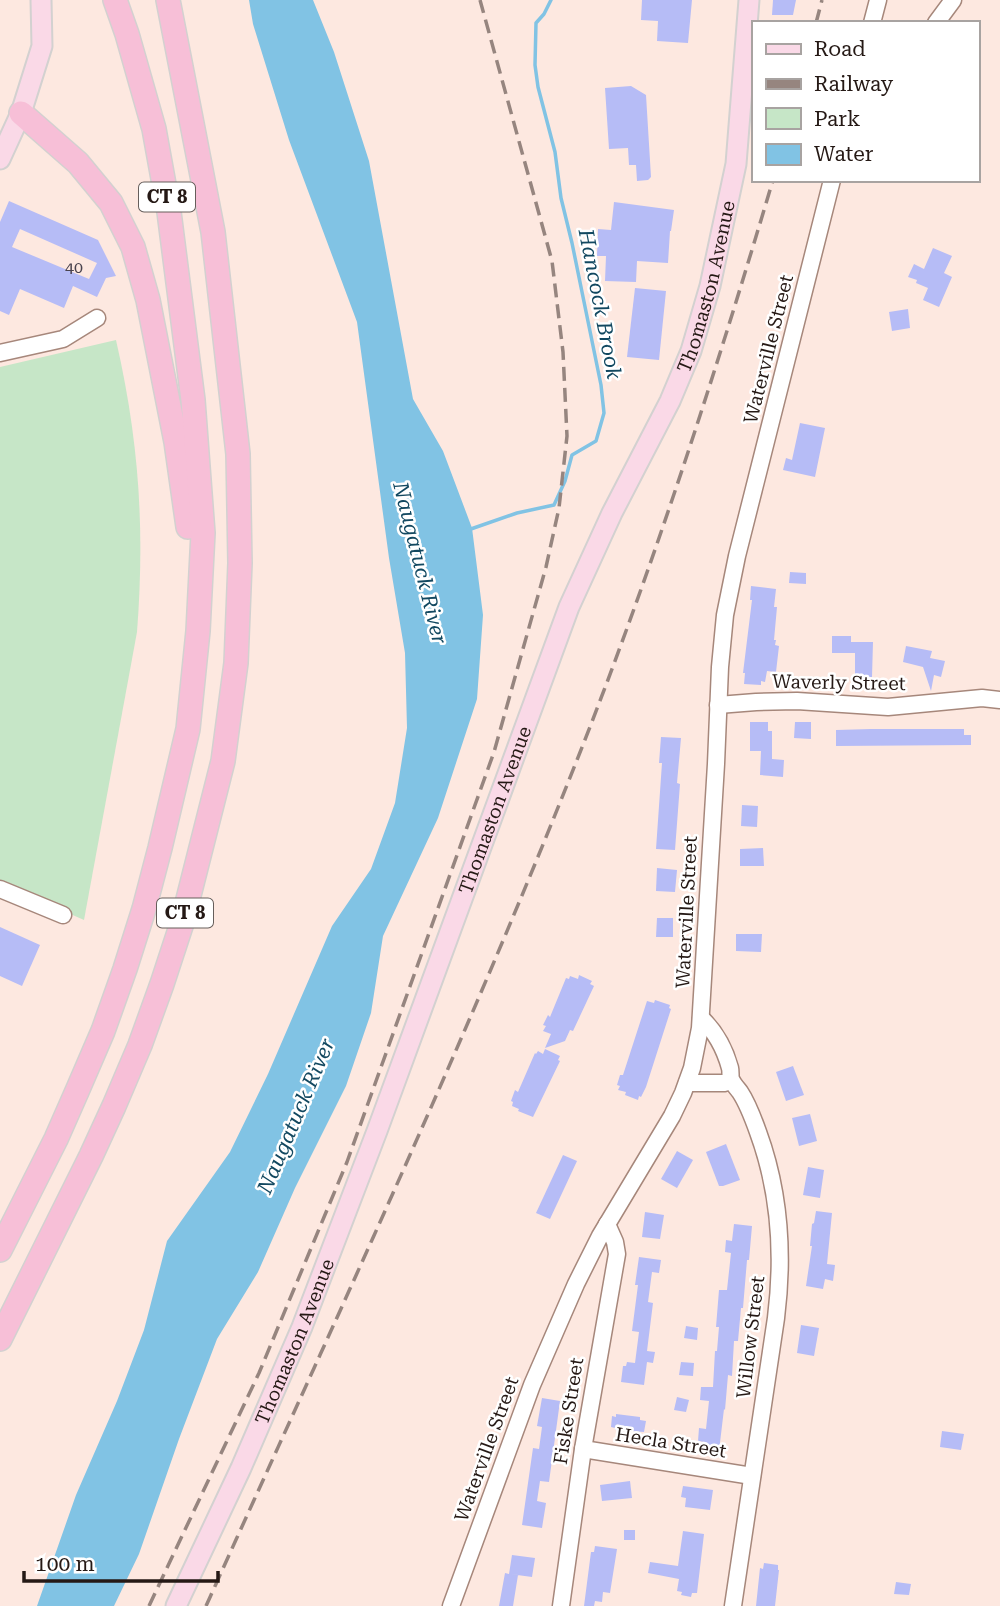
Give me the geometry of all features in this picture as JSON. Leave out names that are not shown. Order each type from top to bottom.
[{"type":"highway","name":"CT 8","points":[[0,1250],[56,1139],[103,1031],[133,945],[160,848],[188,729],[198,631],[203,533],[192,400],[169,212],[154,129],[115,0]]},
{"type":"highway","name":"CT 8","points":[[0,1339],[91,1156],[140,1045],[162,984],[182,923],[223,761],[236,663],[240,564],[238,454],[213,232],[191,118],[158,0]]},
{"type":"highway","points":[[168,0],[191,118]]},
{"type":"highway","points":[[21,113],[78,163],[111,203],[133,247],[148,300],[176,442],[188,524],[186,633],[178,728],[160,848]]},
{"type":"main road","points":[[0,159],[21,113],[42,46],[41,0]]},
{"type":"main road","name":"Thomaston Avenue","points":[[176,1606],[241,1468],[302,1327],[569,607],[612,513],[670,401],[691,351],[710,286],[736,164],[749,0]]},
{"type":"street","points":[[873,21],[878,0]]},
{"type":"street","points":[[938,21],[954,0]]},
{"type":"street","name":"Waterville Street","points":[[451,1606],[532,1385],[586,1262],[667,1124],[687,1083],[695,1056],[701,1018],[721,651],[733,575],[831,182]]},
{"type":"street","points":[[0,353],[63,340],[97,318]]},
{"type":"street","name":"Waverly Street","points":[[718,705],[804,701],[888,706],[972,699],[1000,700]]},
{"type":"street","points":[[0,889],[63,915]]},
{"type":"street","name":"Willow Street","points":[[701,1018],[713,1031],[729,1064],[732,1081],[741,1093],[762,1143],[776,1199],[780,1236],[780,1288],[733,1606]]},
{"type":"street","points":[[687,1083],[732,1081]]},
{"type":"street","name":"Fiske Street","points":[[561,1606],[583,1449],[617,1254],[607,1224]]},
{"type":"street","name":"Hecla Street","points":[[583,1449],[752,1476]]},
{"type":"green space","points":[[116,340],[130,414],[138,485],[140,557],[137,632],[84,920],[0,883],[0,367]]},
{"type":"water","name":"Naugatuck River","points":[[249,0],[313,0],[334,52],[369,161],[413,399],[443,451],[472,528],[483,615],[477,699],[438,818],[383,936],[371,1013],[346,1086],[295,1188],[258,1272],[217,1339],[139,1554],[114,1606],[37,1606],[76,1495],[144,1330],[167,1241],[230,1152],[268,1074],[332,926],[371,869],[395,803],[407,728],[405,653],[389,558],[357,322],[289,140],[253,24]]},
{"type":"building","points":[[642,0],[692,0],[688,43],[657,41],[658,21],[641,20]]},
{"type":"building","points":[[773,0],[796,0],[793,15],[772,15]]},
{"type":"building","points":[[631,86],[646,95],[651,177],[648,180],[637,181],[636,165],[629,165],[628,148],[609,149],[605,88]]},
{"type":"building","points":[[9,201],[98,240],[116,276],[106,278],[97,297],[73,286],[64,308],[20,289],[9,315],[0,311],[0,222]],"holes":[[[20,229],[97,263],[89,279],[12,247]]]},
{"type":"building","points":[[614,202],[674,210],[668,263],[637,261],[636,282],[605,281],[606,256],[597,256],[598,229],[611,230]]},
{"type":"building","points":[[933,248],[952,256],[944,273],[952,277],[939,307],[923,300],[928,288],[908,277],[914,264],[924,269]]},
{"type":"building","points":[[635,288],[666,291],[659,360],[627,357]]},
{"type":"building","points":[[908,309],[910,328],[892,331],[889,312]]},
{"type":"building","points":[[800,423],[825,428],[815,477],[783,470],[786,458],[792,460]]},
{"type":"building","points":[[790,572],[806,573],[806,584],[789,583]]},
{"type":"building","points":[[751,586],[776,589],[774,640],[775,645],[779,646],[776,672],[767,671],[765,682],[761,681],[761,685],[744,684]]},
{"type":"building","points":[[832,636],[851,636],[851,642],[873,642],[872,677],[855,677],[855,653],[832,653]]},
{"type":"building","points":[[906,646],[932,651],[930,658],[945,661],[941,677],[934,675],[931,691],[923,667],[903,662]]},
{"type":"building","points":[[750,722],[768,722],[768,731],[772,731],[772,759],[784,760],[783,777],[760,775],[761,751],[750,751]]},
{"type":"building","points":[[795,722],[811,722],[811,739],[794,738]]},
{"type":"building","points":[[964,729],[964,735],[971,735],[971,745],[836,746],[836,730]]},
{"type":"building","points":[[661,737],[681,738],[675,850],[656,849],[662,763],[659,763]]},
{"type":"building","points":[[742,805],[758,806],[757,827],[741,826]]},
{"type":"building","points":[[763,848],[764,866],[740,866],[740,849]]},
{"type":"building","points":[[657,868],[677,870],[675,892],[656,891]]},
{"type":"building","points":[[657,918],[673,918],[673,937],[656,937]]},
{"type":"building","points":[[0,927],[40,945],[22,986],[0,976]]},
{"type":"building","points":[[736,934],[762,934],[761,952],[736,951]]},
{"type":"building","points":[[579,975],[592,981],[590,984],[594,986],[573,1031],[570,1030],[565,1041],[545,1048],[551,1034],[543,1031],[546,1026],[543,1025],[548,1015],[550,1017],[566,978],[569,979],[570,976],[578,979]]},
{"type":"building","points":[[655,1000],[670,1005],[671,1009],[646,1087],[638,1100],[618,1090],[620,1086],[617,1085],[620,1075],[623,1075],[647,1001],[654,1003]]},
{"type":"building","points":[[545,1049],[560,1056],[560,1061],[533,1117],[518,1111],[511,1101],[515,1090],[518,1092],[535,1053],[538,1051],[543,1054]]},
{"type":"building","points":[[793,1066],[804,1095],[786,1101],[776,1072]]},
{"type":"building","points":[[810,1114],[817,1141],[799,1146],[792,1118]]},
{"type":"building","points":[[726,1144],[740,1180],[719,1186],[706,1152]]},
{"type":"building","points":[[677,1151],[693,1160],[677,1188],[661,1179]]},
{"type":"building","points":[[563,1155],[577,1161],[550,1219],[536,1213]]},
{"type":"building","points":[[808,1167],[824,1170],[820,1198],[803,1195]]},
{"type":"building","points":[[816,1211],[832,1213],[827,1264],[835,1265],[833,1281],[825,1279],[823,1289],[806,1286],[812,1246],[812,1224]]},
{"type":"building","points":[[645,1212],[664,1215],[660,1239],[642,1237]]},
{"type":"building","points":[[734,1224],[752,1226],[743,1308],[738,1341],[734,1341],[732,1376],[728,1375],[719,1451],[704,1449],[705,1442],[698,1441],[699,1428],[706,1429],[709,1401],[700,1400],[701,1387],[713,1387],[719,1327],[716,1327],[719,1290],[727,1290],[731,1253],[725,1252],[726,1240],[732,1241]]},
{"type":"building","points":[[639,1257],[661,1260],[659,1273],[652,1272],[648,1302],[653,1303],[647,1351],[655,1352],[653,1363],[647,1362],[644,1385],[621,1382],[623,1366],[626,1366],[627,1362],[635,1363],[639,1332],[632,1331]]},
{"type":"building","points":[[801,1325],[819,1328],[814,1356],[797,1353]]},
{"type":"building","points":[[686,1326],[698,1328],[697,1340],[684,1338]]},
{"type":"building","points":[[681,1362],[694,1363],[693,1376],[679,1375]]},
{"type":"building","points":[[677,1397],[689,1400],[686,1412],[674,1410]]},
{"type":"building","points":[[542,1398],[560,1401],[549,1482],[540,1481],[537,1501],[546,1503],[542,1528],[522,1525],[533,1448],[539,1449],[542,1427],[537,1426]]},
{"type":"building","points":[[616,1414],[640,1417],[640,1420],[646,1421],[644,1432],[615,1430],[611,1427],[612,1416],[616,1417]]},
{"type":"building","points":[[942,1431],[964,1434],[961,1450],[940,1447]]},
{"type":"building","points":[[630,1481],[632,1498],[602,1501],[600,1485]]},
{"type":"building","points":[[683,1486],[713,1490],[710,1510],[685,1507],[686,1498],[681,1497]]},
{"type":"building","points":[[624,1530],[635,1530],[635,1540],[624,1540]]},
{"type":"building","points":[[683,1531],[704,1534],[697,1593],[692,1593],[691,1597],[681,1595],[682,1592],[677,1591],[679,1579],[648,1573],[650,1562],[678,1566]]},
{"type":"building","points":[[595,1546],[617,1549],[610,1593],[603,1592],[602,1602],[595,1601],[594,1606],[584,1606],[591,1552],[594,1552]]},
{"type":"building","points":[[512,1555],[535,1558],[532,1577],[518,1575],[513,1606],[499,1606],[505,1573],[509,1574]]},
{"type":"building","points":[[764,1563],[778,1565],[775,1606],[756,1606],[760,1568],[763,1569]]},
{"type":"building","points":[[896,1582],[911,1584],[909,1595],[894,1594]]},
{"type":"waterway","name":"Hancock Brook","points":[[468,530],[517,513],[554,505],[565,481],[572,455],[596,441],[604,413],[601,385],[561,198],[555,152],[535,65],[536,23],[551,0]]},
{"type":"railway","points":[[149,1606],[259,1373],[347,1162],[494,752],[546,567],[559,508],[567,436],[563,352],[552,261],[480,0]]},
{"type":"railway","points":[[817,21],[822,0]]},
{"type":"railway","points":[[206,1606],[442,1083],[575,765],[630,621],[680,475],[772,182]]}]
